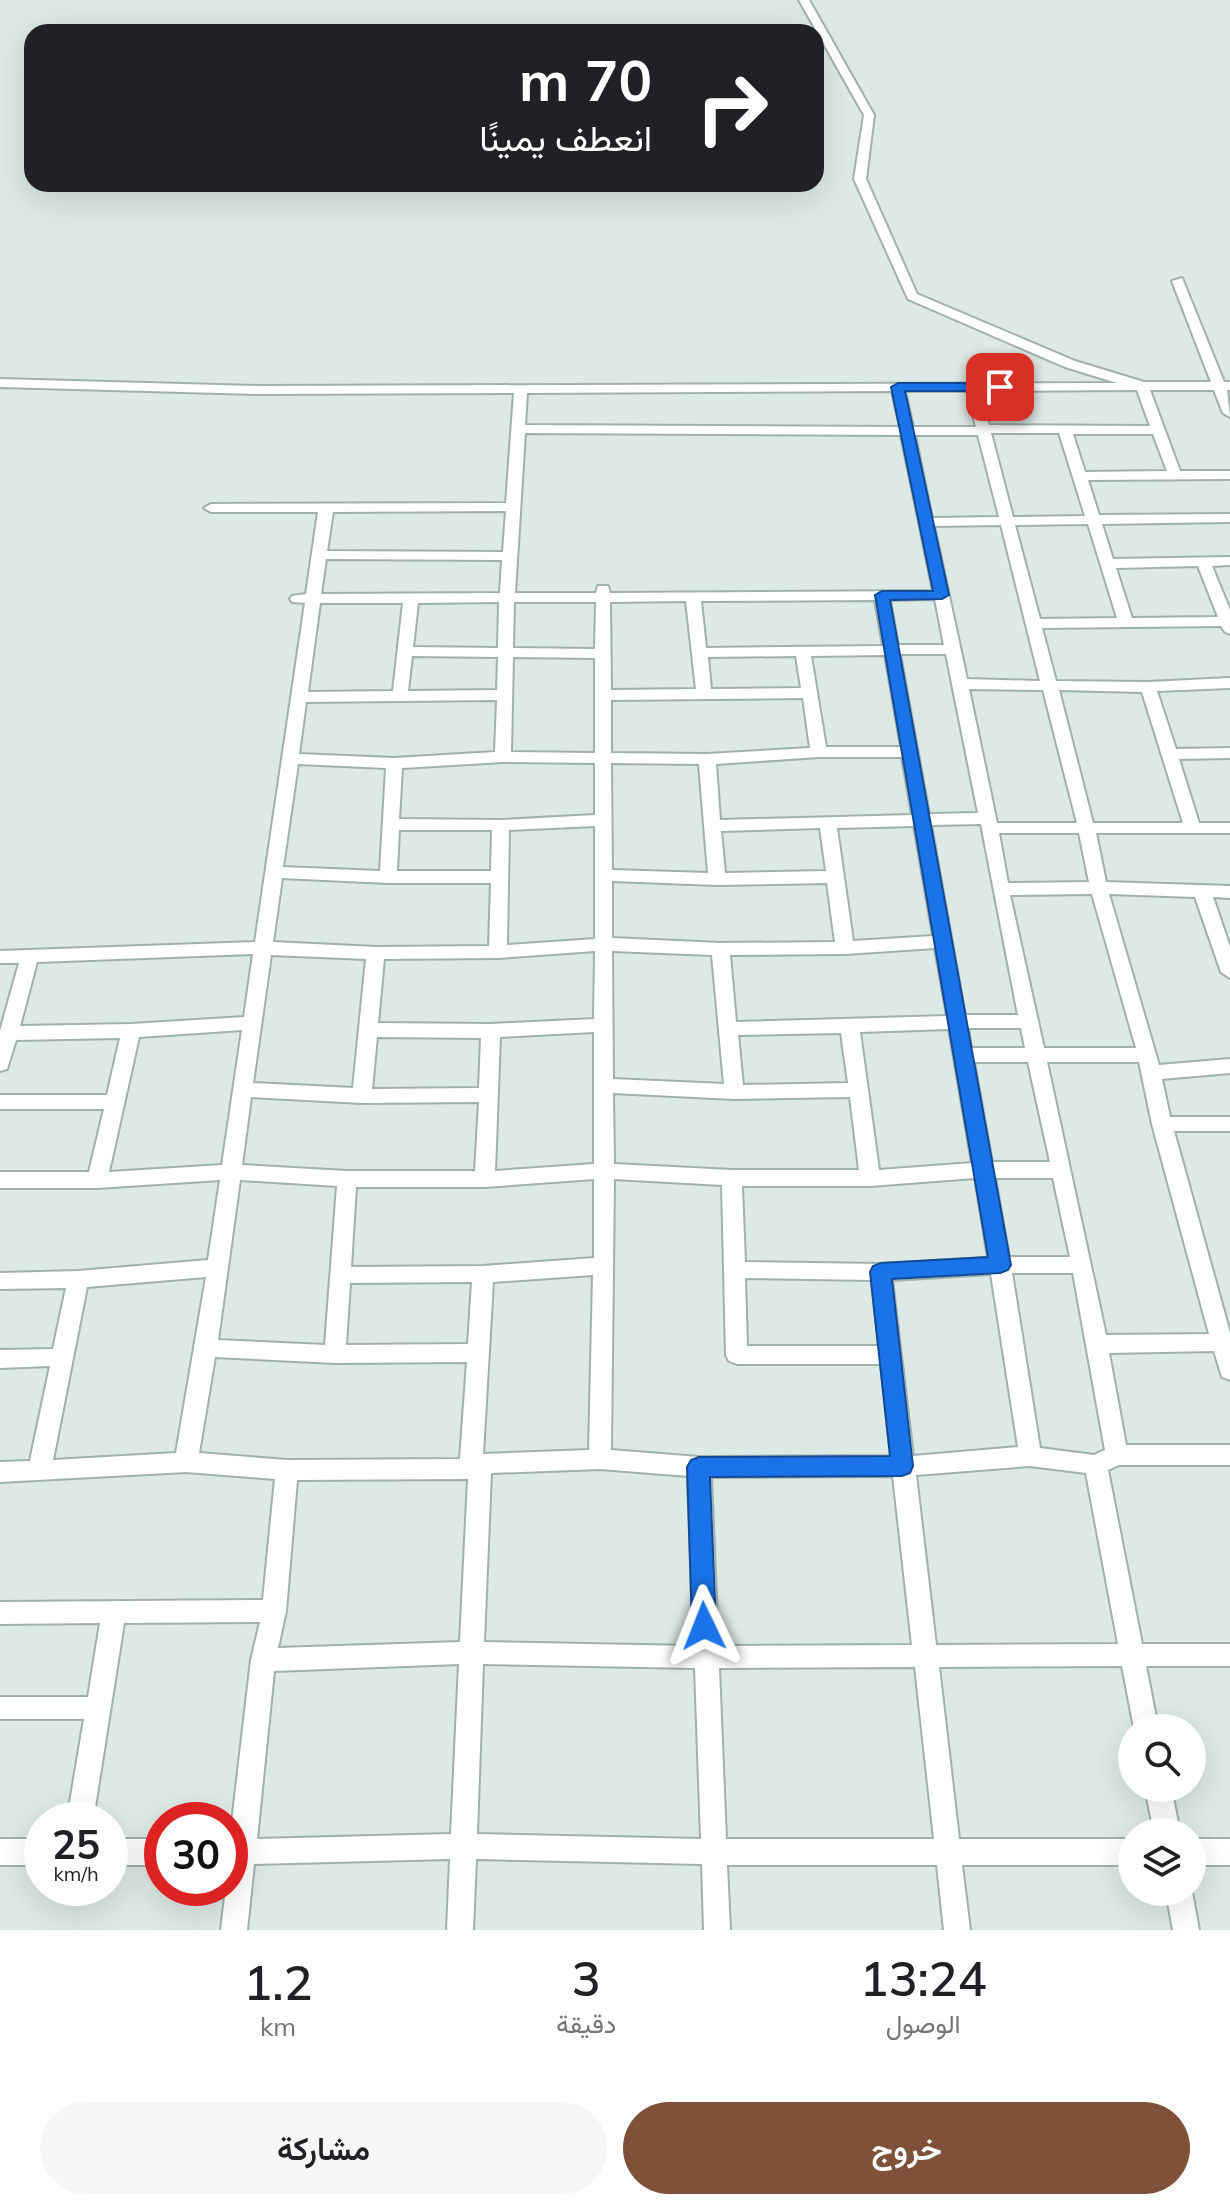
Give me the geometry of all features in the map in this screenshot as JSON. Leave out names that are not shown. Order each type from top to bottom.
[{"type":"street","points":[[804,0],[818,24]]},
{"type":"street","points":[[824,35],[869,115],[860,179],[912,296],[1070,364],[1142,386]]},
{"type":"street","points":[[1178,281],[1224,386],[1230,413]]},
{"type":"street","points":[[0,383],[260,390],[1224,386]]},
{"type":"street","points":[[1142,386],[1175,475]]},
{"type":"street","points":[[898,387],[928,522],[1000,889],[1098,1344],[1106,1460],[1132,1655],[1143,1714]]},
{"type":"street","points":[[972,387],[1162,1124],[1227,1342],[1230,1371]]},
{"type":"street","points":[[503,757],[507,598],[521,389]]},
{"type":"street","points":[[518,429],[1158,430]]},
{"type":"street","points":[[1065,430],[1126,623]]},
{"type":"street","points":[[1079,476],[1230,475]]},
{"type":"street","points":[[211,508],[513,507]]},
{"type":"street","points":[[186,1462],[206,1348],[299,697],[305,599],[319,555],[326,508]]},
{"type":"street","points":[[928,522],[1230,518]]},
{"type":"street","points":[[319,555],[510,556]]},
{"type":"street","points":[[1034,624],[1228,625],[1203,561]]},
{"type":"street","points":[[1106,564],[1230,561]]},
{"type":"street","points":[[305,599],[507,598],[603,593],[693,597],[942,595]]},
{"type":"street","points":[[600,1459],[604,1266],[603,593]]},
{"type":"street","points":[[882,595],[984,1170],[1030,1456]]},
{"type":"street","points":[[693,597],[704,694]]},
{"type":"street","points":[[400,696],[411,599]]},
{"type":"street","points":[[698,653],[953,649]]},
{"type":"street","points":[[405,651],[603,654]]},
{"type":"street","points":[[803,651],[819,752]]},
{"type":"street","points":[[960,684],[1049,683],[1148,687],[1230,683]]},
{"type":"street","points":[[1148,687],[1193,829]]},
{"type":"street","points":[[603,695],[811,693]]},
{"type":"street","points":[[299,697],[505,695]]},
{"type":"street","points":[[290,759],[394,763],[503,757],[603,755],[707,759],[819,752],[909,752]]},
{"type":"street","points":[[1169,754],[1230,753]]},
{"type":"street","points":[[707,759],[717,879]]},
{"type":"street","points":[[388,877],[394,763]]},
{"type":"street","points":[[713,826],[828,825],[921,818],[989,823],[1230,828]]},
{"type":"street","points":[[390,824],[501,825],[603,820]]},
{"type":"street","points":[[498,952],[501,825]]},
{"type":"street","points":[[828,825],[845,948]]},
{"type":"street","points":[[274,872],[388,877],[500,877]]},
{"type":"street","points":[[603,875],[717,879],[835,877]]},
{"type":"street","points":[[1000,889],[1230,892]]},
{"type":"street","points":[[1202,892],[1230,970]]},
{"type":"street","points":[[0,957],[263,948],[376,953],[498,952],[603,944],[720,949],[845,948],[943,941]]},
{"type":"street","points":[[720,949],[734,1092]]},
{"type":"street","points":[[362,1096],[376,953]]},
{"type":"street","points":[[0,1064],[30,956]]},
{"type":"street","points":[[728,1029],[1030,1021]]},
{"type":"street","points":[[9,1033],[131,1031],[252,1023]]},
{"type":"street","points":[[369,1030],[491,1031],[604,1025]]},
{"type":"street","points":[[850,1028],[870,1178]]},
{"type":"street","points":[[97,1180],[131,1031]]},
{"type":"street","points":[[485,1179],[491,1031]]},
{"type":"street","points":[[963,1055],[1038,1055],[1149,1064],[1230,1066]]},
{"type":"street","points":[[604,1086],[734,1092],[859,1090]]},
{"type":"street","points":[[243,1090],[362,1096],[488,1095]]},
{"type":"street","points":[[0,1102],[115,1102]]},
{"type":"street","points":[[1162,1124],[1230,1124]]},
{"type":"street","points":[[0,1180],[97,1180],[231,1172],[347,1179],[485,1179],[604,1171],[732,1178],[870,1178],[984,1170],[1062,1170]]},
{"type":"street","points":[[732,1178],[737,1270],[737,1355],[892,1355]]},
{"type":"street","points":[[335,1354],[347,1179]]},
{"type":"street","points":[[737,1270],[881,1272],[1000,1265],[1082,1265]]},
{"type":"street","points":[[340,1275],[483,1274],[604,1266]]},
{"type":"street","points":[[0,1281],[78,1279],[217,1268]]},
{"type":"street","points":[[881,1272],[923,1657],[957,1930]]},
{"type":"street","points":[[460,1930],[483,1274]]},
{"type":"street","points":[[39,1472],[78,1279]]},
{"type":"street","points":[[1098,1344],[1227,1342]]},
{"type":"street","points":[[206,1348],[335,1354],[480,1353]]},
{"type":"street","points":[[0,1359],[64,1357]]},
{"type":"street","points":[[0,1472],[186,1462],[287,1470],[476,1466],[600,1459],[699,1467],[902,1466],[1030,1456],[1106,1460],[1230,1455]]},
{"type":"street","points":[[699,1467],[717,1930]]},
{"type":"street","points":[[243,1802],[263,1660],[274,1611],[287,1470]]},
{"type":"street","points":[[0,1613],[274,1611]]},
{"type":"street","points":[[83,1802],[114,1612]]},
{"type":"street","points":[[263,1660],[470,1653],[705,1657],[1230,1655]]},
{"type":"street","points":[[0,1708],[100,1708]]},
{"type":"street","points":[[248,1852],[463,1846],[714,1852],[1118,1852]]},
{"type":"street","points":[[0,1852],[24,1852]]},
{"type":"street","points":[[1206,1852],[1230,1852]]},
{"type":"street","points":[[234,1930],[235,1906]]},
{"type":"street","points":[[1182,1906],[1186,1930]]},
{"type":"route","points":[[704,1626],[699,1467],[902,1466],[881,1272],[1000,1265],[882,595],[942,595],[898,387],[1000,387]]}]
